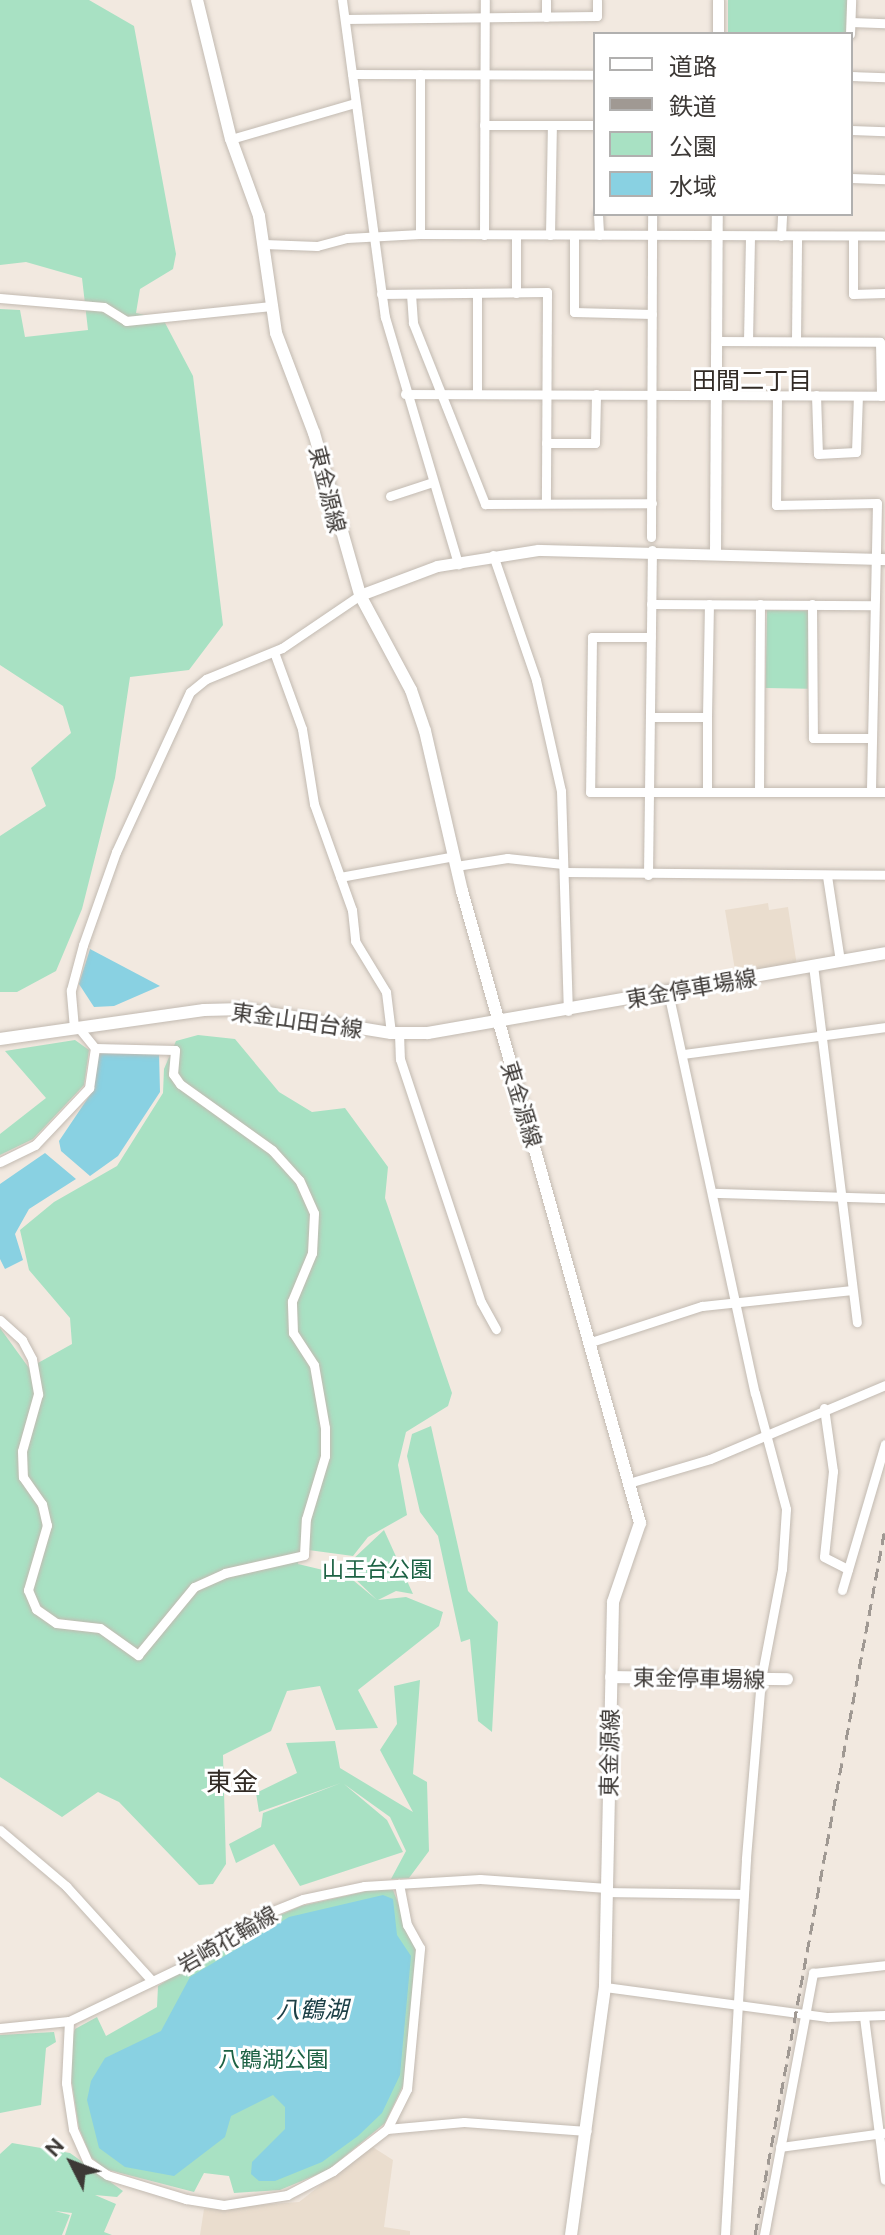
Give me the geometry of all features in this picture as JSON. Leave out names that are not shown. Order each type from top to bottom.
[{"type":"main road","name":"東金源線","points":[[197,0],[231,139],[252,188],[264,244],[276,333],[314,433],[360,595],[420,716],[498,1024],[632,1482],[640,1533],[613,1594],[605,1987],[571,2235]]},
{"type":"main road","name":"東金停車場線","points":[[498,1024],[885,953]]},
{"type":"main road","name":"東金山田台線","points":[[0,1039],[76,1027],[244,1009],[395,1033],[498,1024]]},
{"type":"main road","name":"東金停車場線","points":[[611,1677],[787,1679]]},
{"type":"street","points":[[342,0],[381,294],[405,394],[458,564]]},
{"type":"street","points":[[484,235],[485,0]]},
{"type":"street","points":[[546,0],[546,17]]},
{"type":"street","points":[[345,19],[597,16],[597,0]]},
{"type":"street","points":[[718,0],[718,32]]},
{"type":"street","points":[[850,32],[851,0]]},
{"type":"street","points":[[851,22],[885,23]]},
{"type":"street","points":[[352,74],[593,75]]},
{"type":"street","points":[[420,74],[420,234]]},
{"type":"street","points":[[853,76],[885,77]]},
{"type":"street","points":[[231,139],[355,103]]},
{"type":"street","points":[[484,125],[593,125]]},
{"type":"street","points":[[550,235],[552,125]]},
{"type":"street","points":[[853,130],[885,131]]},
{"type":"street","points":[[853,178],[885,179]]},
{"type":"street","points":[[598,216],[599,235]]},
{"type":"street","points":[[651,537],[652,216]]},
{"type":"street","points":[[715,552],[717,216]]},
{"type":"street","points":[[781,236],[782,216]]},
{"type":"street","points":[[264,244],[317,246],[372,237],[420,234],[885,236]]},
{"type":"street","points":[[516,235],[516,293]]},
{"type":"street","points":[[574,235],[574,312],[652,314]]},
{"type":"street","points":[[748,341],[750,236]]},
{"type":"street","points":[[796,340],[797,236]]},
{"type":"street","points":[[853,236],[853,294],[885,293]]},
{"type":"street","points":[[381,294],[547,292],[546,503]]},
{"type":"street","points":[[477,293],[477,394]]},
{"type":"street","points":[[411,294],[413,323],[485,504],[652,503]]},
{"type":"street","points":[[0,298],[104,307],[126,321],[271,306]]},
{"type":"street","points":[[405,394],[883,396],[880,342],[716,341]]},
{"type":"street","points":[[546,443],[595,443],[596,394]]},
{"type":"street","points":[[777,395],[776,505],[877,503],[881,559],[874,605],[871,792]]},
{"type":"street","points":[[816,395],[818,454],[856,452],[858,396]]},
{"type":"street","points":[[390,496],[433,482]]},
{"type":"street","points":[[0,1320],[22,1340],[32,1359],[38,1394],[22,1451],[23,1477],[42,1504],[47,1525],[28,1590],[36,1609],[56,1623],[100,1628],[138,1655],[194,1587],[225,1573],[304,1555],[306,1519],[325,1456],[325,1428],[314,1365],[293,1333],[292,1301],[312,1253],[314,1213],[299,1180],[272,1150],[180,1084],[173,1074],[175,1050],[95,1048],[76,1027],[76,966],[116,852],[168,732],[190,692],[206,679],[274,652],[360,595],[437,566],[493,555],[652,550],[881,559]]},
{"type":"street","points":[[648,875],[652,550]]},
{"type":"street","points":[[493,555],[545,713],[561,791],[568,1011]]},
{"type":"street","points":[[651,604],[874,605]]},
{"type":"street","points":[[707,792],[709,604]]},
{"type":"street","points":[[759,792],[760,604]]},
{"type":"street","points":[[812,604],[813,738],[872,738]]},
{"type":"street","points":[[651,637],[592,637],[590,792],[885,792]]},
{"type":"street","points":[[274,652],[302,729],[314,804],[340,877],[362,960],[386,992],[403,1069],[481,1302],[496,1329]]},
{"type":"street","points":[[650,717],[707,717]]},
{"type":"street","points":[[340,877],[455,861],[507,858],[564,868],[648,875],[885,875]]},
{"type":"street","points":[[827,876],[840,961]]},
{"type":"street","points":[[813,965],[857,1322]]},
{"type":"street","points":[[668,992],[786,1509],[786,1538],[761,1679],[735,2002],[725,2235]]},
{"type":"street","points":[[683,1054],[885,1027]]},
{"type":"street","points":[[0,1162],[35,1145],[89,1088],[95,1048]]},
{"type":"street","points":[[716,1193],[885,1198]]},
{"type":"street","points":[[591,1342],[702,1306],[852,1290]]},
{"type":"street","points":[[632,1482],[710,1459],[767,1431],[885,1385]]},
{"type":"street","points":[[824,1408],[833,1471],[824,1557],[848,1569]]},
{"type":"street","points":[[842,1590],[885,1444]]},
{"type":"street","points":[[0,1830],[66,1886],[152,1981]]},
{"type":"street","name":"岩崎花輪線","points":[[0,2028],[69,2021],[152,1981],[277,1908],[364,1886],[480,1879],[607,1890],[743,1894]]},
{"type":"street","points":[[69,2021],[64,2049],[73,2129],[88,2162],[107,2175],[186,2199],[244,2204],[287,2195],[312,2183],[387,2129],[411,2077],[420,1948],[407,1925],[399,1884]]},
{"type":"street","points":[[764,2235],[813,1973],[885,1965]]},
{"type":"street","points":[[605,1987],[864,2017],[885,2015]]},
{"type":"street","points":[[864,2017],[882,2133],[885,2180]]},
{"type":"street","points":[[387,2129],[464,2122],[587,2131]]},
{"type":"street","points":[[780,2147],[882,2133]]},
{"type":"shaded area","points":[[768,903],[769,910],[788,907],[797,966],[736,976],[725,910]]},
{"type":"shaded area","points":[[371,2146],[393,2160],[384,2227],[410,2231],[410,2235],[200,2235],[204,2209],[299,2202]]},
{"type":"green space","points":[[0,0],[89,0],[134,26],[176,254],[173,269],[140,289],[136,313],[163,319],[193,376],[223,625],[189,670],[130,677],[115,778],[82,909],[56,971],[17,992],[0,992],[0,836],[46,806],[31,768],[71,733],[63,706],[0,665],[0,309],[20,310],[25,337],[88,330],[82,278],[26,262],[0,265]]},
{"type":"green space","points":[[728,0],[847,0],[847,32],[728,32]]},
{"type":"green space","points":[[767,610],[809,611],[808,689],[766,688]]},
{"type":"green space","name":"山王台公園","points":[[198,1035],[235,1039],[279,1092],[312,1112],[345,1108],[388,1167],[385,1198],[452,1393],[448,1406],[406,1432],[398,1465],[407,1515],[368,1537],[353,1556],[301,1549],[298,1564],[348,1576],[377,1600],[349,1573],[351,1561],[384,1530],[413,1594],[396,1591],[378,1600],[406,1597],[443,1612],[439,1626],[358,1690],[378,1728],[336,1730],[320,1686],[287,1691],[271,1731],[223,1755],[226,1864],[213,1884],[199,1885],[119,1802],[98,1792],[62,1817],[0,1777],[0,1328],[29,1368],[72,1344],[70,1318],[29,1270],[20,1230],[54,1202],[117,1166],[163,1093],[164,1069],[176,1041]]},
{"type":"green space","points":[[75,1040],[89,1050],[84,1085],[33,1139],[0,1155],[0,1134],[46,1098],[5,1051]]},
{"type":"green space","points":[[431,1426],[468,1591],[498,1622],[492,1732],[478,1721],[470,1639],[461,1642],[438,1536],[420,1512],[407,1456],[412,1434]]},
{"type":"green space","points":[[420,1680],[413,1774],[427,1782],[429,1851],[409,1878],[391,1879],[406,1851],[390,1817],[344,1784],[387,1820],[403,1852],[300,1886],[274,1844],[236,1863],[229,1844],[261,1827],[263,1813],[341,1783],[259,1812],[256,1793],[297,1773],[286,1743],[335,1741],[340,1768],[413,1812],[380,1750],[397,1724],[394,1686]]},
{"type":"green space","name":"八鶴湖","points":[[376,1889],[393,1890],[416,1949],[408,2075],[385,2123],[328,2170],[280,2190],[234,2193],[229,2176],[204,2173],[194,2192],[105,2169],[91,2157],[79,2128],[67,2051],[75,2029],[97,2017],[106,2036],[157,2007],[158,1986],[253,1927],[301,1906]]},
{"type":"green space","points":[[54,2032],[56,2042],[46,2048],[41,2105],[0,2113],[0,2035]]},
{"type":"green space","points":[[12,2143],[70,2153],[123,2191],[117,2197],[95,2195],[116,2204],[104,2232],[112,2235],[65,2235],[72,2213],[55,2211],[70,2215],[62,2235],[0,2235],[0,2154]]},
{"type":"water","points":[[90,949],[160,986],[114,1006],[94,1007],[79,984]]},
{"type":"water","points":[[99,1052],[159,1052],[160,1092],[118,1156],[90,1176],[61,1151],[59,1141],[94,1089]]},
{"type":"water","points":[[45,1153],[76,1179],[29,1209],[15,1234],[23,1260],[5,1269],[0,1259],[0,1184]]},
{"type":"water","name":"八鶴湖","points":[[383,1895],[393,1899],[397,1935],[411,1956],[400,2075],[382,2113],[358,2136],[322,2162],[275,2181],[259,2181],[251,2174],[252,2162],[285,2129],[285,2107],[273,2095],[231,2116],[225,2137],[174,2176],[125,2167],[99,2148],[87,2100],[91,2081],[105,2058],[161,2031],[190,1977],[289,1917]]},
{"type":"railway","points":[[755,2235],[885,1528]]},
{"type":"district","name":"田間二丁目","points":[[752,381]]},
{"type":"district","name":"東金","points":[[232,1782]]},
{"type":"park label","name":"八鶴湖公園","points":[[273,2059]]}]
